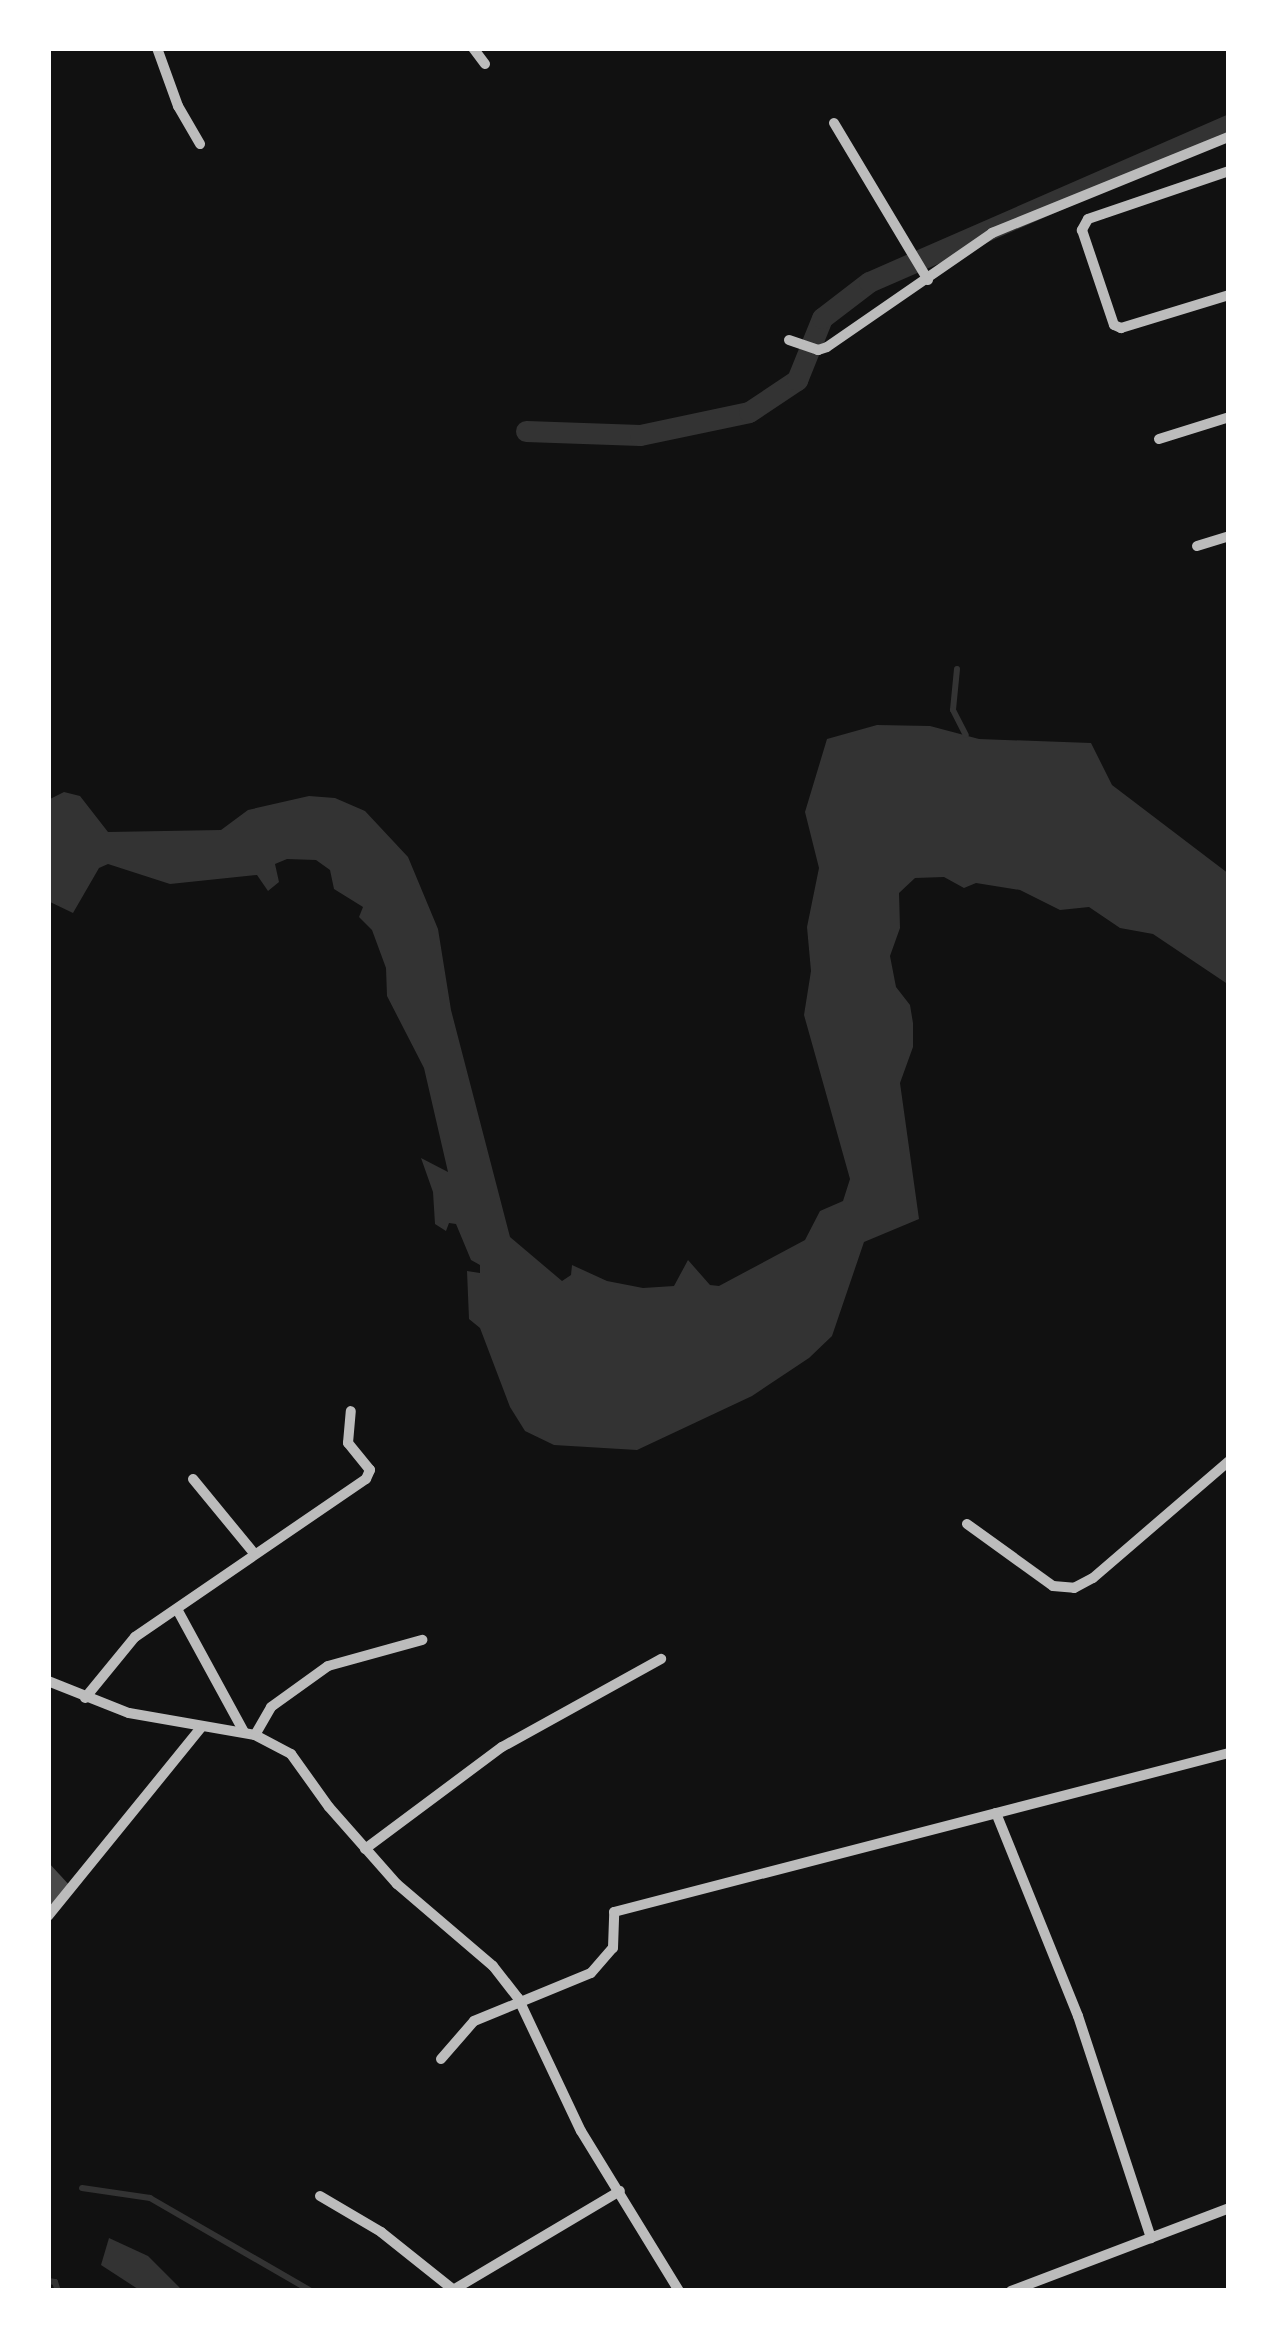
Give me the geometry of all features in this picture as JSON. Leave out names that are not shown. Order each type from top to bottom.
[{"type":"street","points":[[157,48],[178,106],[200,144]]},
{"type":"street","points":[[473,48],[485,64]]},
{"type":"street","points":[[834,123],[926,277]]},
{"type":"street","points":[[789,340],[818,350],[992,233],[1229,137]]},
{"type":"street","points":[[1229,171],[1088,219],[1082,230],[1114,325],[1121,328],[1229,295]]},
{"type":"street","points":[[1159,439],[1229,417]]},
{"type":"street","points":[[1198,546],[1229,536]]},
{"type":"street","points":[[85,1698],[135,1636],[366,1479],[370,1470],[348,1443],[351,1412]]},
{"type":"street","points":[[967,1525],[1053,1586],[1075,1588],[1093,1578],[1229,1461]]},
{"type":"street","points":[[193,1479],[253,1552]]},
{"type":"street","points":[[178,1611],[249,1734]]},
{"type":"street","points":[[249,1734],[271,1707],[328,1666],[422,1640]]},
{"type":"street","points":[[364,1849],[502,1747],[661,1659]]},
{"type":"street","points":[[49,1684],[201,1728],[249,1734],[291,1754],[364,1849],[442,1927],[493,1966],[518,1998],[580,2131],[679,2291]]},
{"type":"street","points":[[48,1916],[201,1728]]},
{"type":"street","points":[[441,2059],[474,2021],[518,1998],[591,1973],[613,1948],[614,1912],[1229,1753]]},
{"type":"street","points":[[996,1813],[1078,2016],[1151,2238]]},
{"type":"street","points":[[320,2195],[381,2232],[454,2290],[620,2191]]},
{"type":"street","points":[[1011,2291],[1229,2208]]},
{"type":"shaded area","points":[[877,725],[930,726],[979,739],[1091,743],[1112,785],[1229,874],[1229,985],[1153,934],[1120,928],[1089,907],[1060,910],[1020,890],[976,883],[964,888],[944,877],[915,878],[899,893],[900,928],[890,956],[896,987],[910,1005],[913,1023],[913,1047],[900,1083],[919,1219],[864,1242],[832,1336],[809,1358],[752,1396],[637,1450],[554,1445],[525,1431],[510,1407],[480,1328],[469,1319],[467,1271],[480,1273],[480,1265],[471,1260],[456,1224],[449,1223],[446,1231],[435,1224],[433,1192],[421,1158],[448,1172],[424,1068],[387,996],[386,968],[372,930],[359,917],[363,907],[334,889],[330,870],[316,860],[287,859],[275,864],[279,882],[268,891],[257,875],[170,884],[108,864],[99,868],[73,913],[48,901],[48,800],[64,792],[80,796],[108,832],[221,830],[248,810],[309,796],[335,798],[365,811],[408,857],[438,929],[451,1010],[510,1237],[562,1281],[571,1275],[572,1265],[607,1281],[643,1288],[674,1286],[688,1260],[710,1285],[719,1286],[805,1240],[820,1211],[843,1201],[850,1179],[804,1015],[811,971],[807,927],[819,868],[805,812],[827,739]]},
{"type":"shaded area","points":[[109,2238],[148,2256],[181,2289],[141,2291],[101,2265]]},
{"type":"building","points":[[48,1862],[71,1887],[48,1907]]},
{"type":"waterway","points":[[526,431],[640,435],[749,412],[797,380],[822,318],[869,282],[1229,125]]},
{"type":"waterway","points":[[957,669],[953,710],[966,735]]},
{"type":"waterway","points":[[82,2188],[150,2198],[311,2291]]},
{"type":"waterway","points":[[48,2281],[55,2282],[58,2291]]}]
